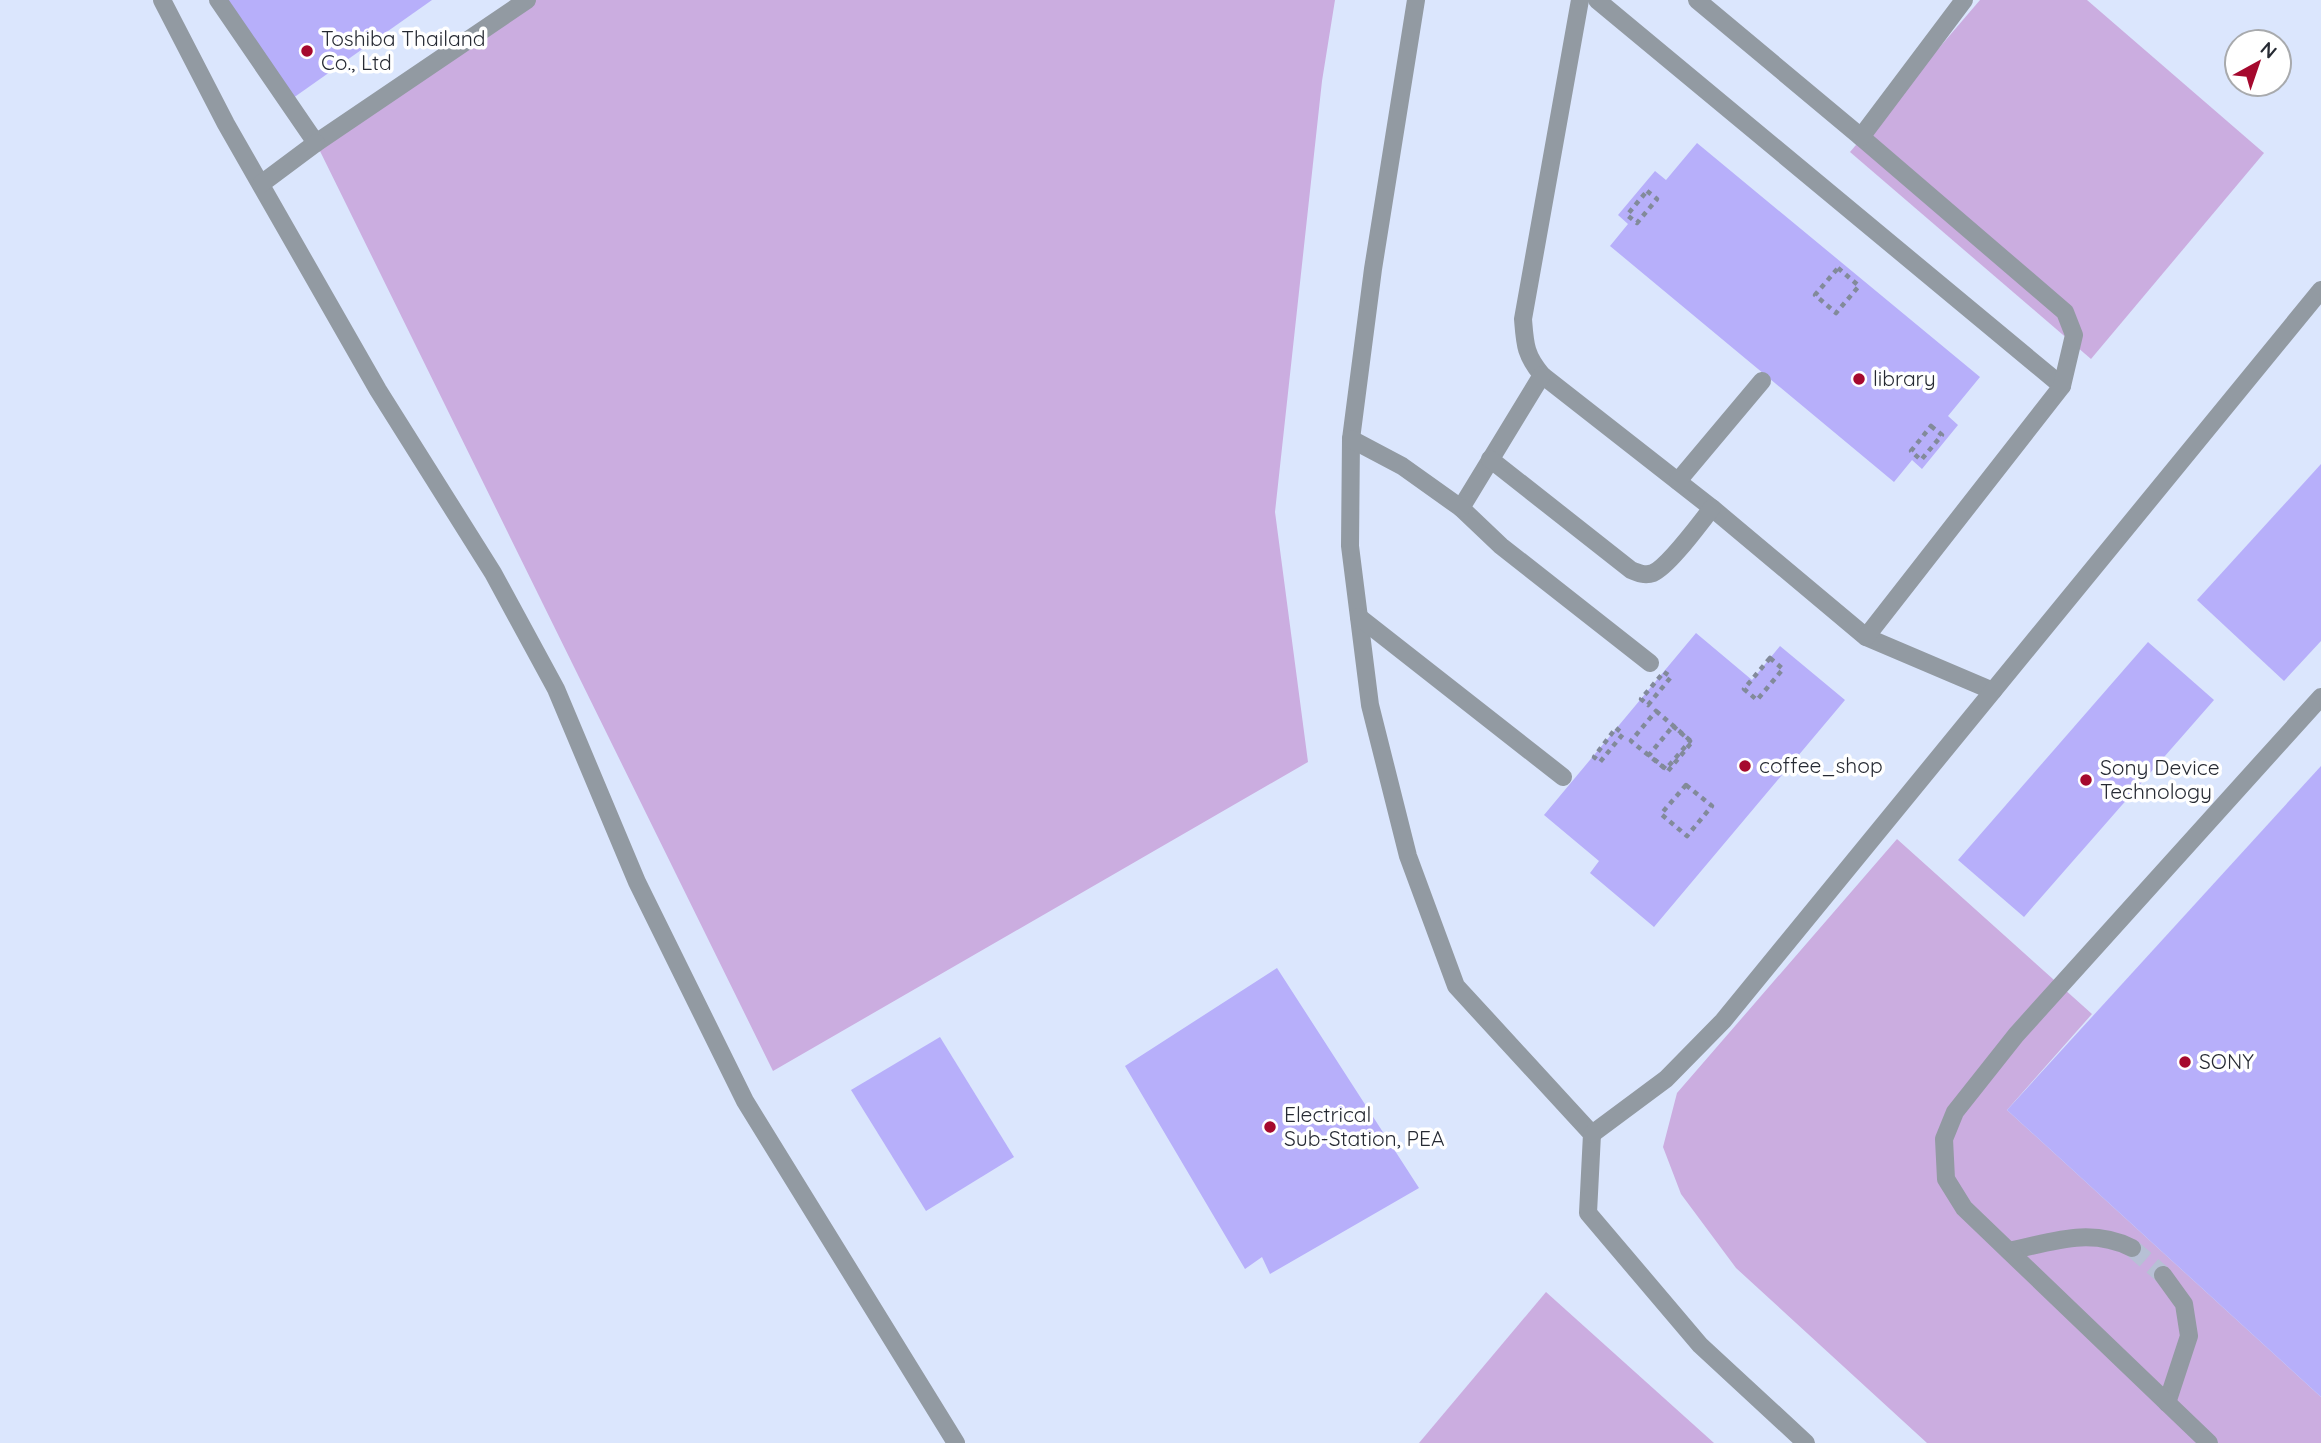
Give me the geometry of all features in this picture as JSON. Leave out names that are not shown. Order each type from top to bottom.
[{"type":"street","points":[[162,0],[226,124],[378,390],[493,573],[556,689],[637,882],[745,1101],[956,1443]]},
{"type":"street","points":[[218,0],[316,143]]},
{"type":"street","points":[[261,184],[316,143],[527,0]]},
{"type":"street","points":[[1416,0],[1373,269],[1351,439],[1350,546],[1370,705],[1408,856],[1456,986],[1592,1134],[1588,1213],[1700,1345],[1806,1443]]},
{"type":"street","points":[[1580,0],[1523,319],[1529,360],[1542,375],[1713,508],[1866,637],[1993,691]]},
{"type":"street","points":[[1597,0],[2062,386]]},
{"type":"street","points":[[1697,0],[2065,312],[2074,335],[2062,386],[1866,637]]},
{"type":"street","points":[[1861,137],[1964,0]]},
{"type":"street","points":[[1592,1134],[1667,1079],[1723,1021],[2321,290]]},
{"type":"street","points":[[1461,508],[1542,375]]},
{"type":"street","points":[[1678,481],[1762,381]]},
{"type":"street","points":[[1351,439],[1402,466],[1445,494],[1501,546],[1650,663]]},
{"type":"street","points":[[1490,458],[1631,570],[1644,575],[1653,573],[1665,564],[1713,508]]},
{"type":"street","points":[[1359,617],[1563,777]]},
{"type":"street","points":[[2208,1443],[1964,1208],[1946,1179],[1944,1139],[1955,1112],[2016,1035],[2321,697]]},
{"type":"street","points":[[2009,1251],[2074,1237],[2113,1239],[2132,1248]]},
{"type":"street","points":[[2163,1275],[2184,1304],[2189,1336],[2167,1403]]},
{"type":"path","points":[[1647,191],[1657,199],[1637,223],[1627,215],[1647,191]]},
{"type":"path","points":[[1838,268],[1860,286],[1836,313],[1815,295],[1838,268]]},
{"type":"path","points":[[1931,426],[1942,435],[1921,460],[1911,451],[1931,426]]},
{"type":"path","points":[[1770,658],[1783,669],[1757,700],[1744,689],[1770,658]]},
{"type":"path","points":[[1656,711],[1692,742],[1668,771],[1631,741],[1656,711]]},
{"type":"path","points":[[1673,726],[1690,741],[1666,769],[1649,755],[1673,726]]},
{"type":"path","points":[[1616,728],[1623,734],[1600,762],[1594,757],[1616,728]]},
{"type":"path","points":[[1686,785],[1712,806],[1687,836],[1661,814],[1686,785]]},
{"type":"shaded area","points":[[531,0],[1335,0],[1322,81],[1275,512],[1308,762],[773,1071],[316,143]]},
{"type":"shaded area","points":[[1980,0],[2087,0],[2264,153],[2091,359],[1850,152]]},
{"type":"shaded area","points":[[1897,839],[2092,1014],[2007,1110],[2321,1397],[2321,1443],[1927,1443],[1736,1268],[1681,1194],[1663,1147],[1677,1093]]},
{"type":"shaded area","points":[[1546,1292],[1714,1443],[1419,1443]]},
{"type":"building","name":"Toshiba Thailand Co., Ltd","points":[[223,0],[432,0],[286,103]]},
{"type":"building","points":[[1697,143],[1980,377],[1948,416],[1958,425],[1922,469],[1912,460],[1894,482],[1610,246],[1628,224],[1618,215],[1655,171],[1666,180]]},
{"type":"building","points":[[2321,464],[2321,641],[2284,681],[2197,600]]},
{"type":"building","points":[[1696,633],[1752,680],[1780,646],[1845,700],[1654,927],[1590,873],[1599,861],[1544,815]]},
{"type":"building","name":"Sony Device Technology","points":[[2148,642],[2214,700],[2024,917],[1958,860]]},
{"type":"building","name":"SONY","points":[[2321,766],[2321,1397],[2007,1110]]},
{"type":"building","name":"Electrical Sub-Station, PEA","points":[[1277,968],[1419,1188],[1270,1274],[1262,1257],[1245,1269],[1125,1066]]},
{"type":"building","points":[[940,1037],[1014,1157],[926,1211],[851,1090]]},
{"type":"tunnel","points":[[2132,1248],[2163,1275]]},
{"type":"place","name":"Toshiba Thailand Co., Ltd","points":[[307,51]]},
{"type":"place","name":"library","points":[[1859,379]]},
{"type":"place","name":"coffee_shop","points":[[1745,766]]},
{"type":"place","name":"Sony Device Technology","points":[[2086,780]]},
{"type":"place","name":"SONY","points":[[2185,1062]]},
{"type":"place","name":"Electrical Sub-Station, PEA","points":[[1270,1127]]}]
